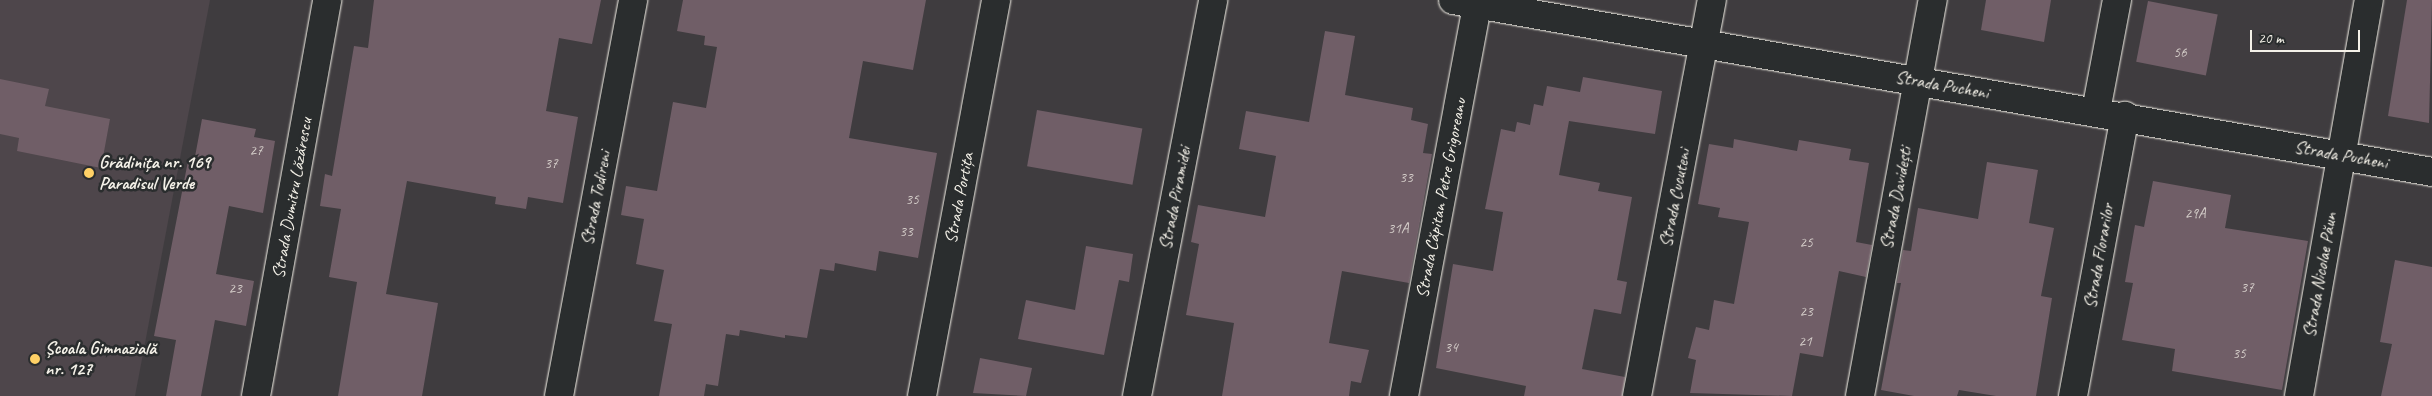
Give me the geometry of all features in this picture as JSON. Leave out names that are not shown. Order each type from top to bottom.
[{"type":"street","name":"Strada Dumitru Lăzărescu","points":[[256,396],[327,0]]},
{"type":"street","name":"Strada Todireni","points":[[559,396],[634,0]]},
{"type":"street","name":"Strada Portița","points":[[922,396],[996,0]]},
{"type":"street","name":"Strada Piramidei","points":[[1137,396],[1213,0]]},
{"type":"street","name":"Strada Cucuteni","points":[[1638,396],[1712,0]]},
{"type":"street","name":"Strada Davidești","points":[[1860,396],[1933,0]]},
{"type":"street","points":[[2096,111],[2117,0]]},
{"type":"street","name":"Strada Nicolae Păun","points":[[2299,396],[2369,0]]},
{"type":"street","name":"Strada Pucheni","points":[[1470,2],[2125,116],[2432,172]]},
{"type":"street","name":"Strada Căpitan Petre Grigoreanu","points":[[1404,396],[1470,2]]},
{"type":"street","name":"Strada Florarilor","points":[[2073,396],[2125,116]]},
{"type":"shaded area","name":"Grădinița nr. 169 Paradisul Verde","points":[[0,0],[210,0],[135,396],[0,396]]},
{"type":"building","points":[[374,0],[601,0],[592,44],[559,38],[546,111],[578,117],[563,203],[528,197],[526,209],[495,204],[496,197],[407,181],[386,294],[438,303],[422,396],[338,396],[357,282],[329,277],[341,209],[320,206],[325,174],[332,176],[354,46],[368,48]]},
{"type":"building","points":[[683,0],[926,0],[913,70],[863,61],[849,138],[937,153],[918,258],[879,251],[876,271],[835,263],[834,271],[820,269],[807,338],[785,335],[785,338],[740,330],[739,336],[726,334],[718,386],[706,384],[704,396],[659,396],[672,324],[654,321],[664,270],[636,264],[644,219],[621,215],[626,186],[657,191],[673,102],[706,108],[717,47],[704,45],[705,36],[677,31]]},
{"type":"building","points":[[1986,0],[2051,0],[2044,42],[1981,30]]},
{"type":"building","points":[[2407,0],[2432,0],[2429,123],[2388,116]]},
{"type":"building","points":[[2148,1],[2218,15],[2206,75],[2136,62]]},
{"type":"building","points":[[1325,31],[1355,36],[1345,95],[1413,108],[1411,120],[1428,124],[1423,153],[1432,154],[1409,283],[1342,271],[1329,343],[1369,350],[1361,383],[1351,381],[1349,396],[1222,396],[1234,323],[1186,315],[1199,244],[1191,242],[1198,205],[1265,217],[1276,156],[1239,149],[1246,111],[1309,122]]},
{"type":"building","points":[[1583,77],[1662,91],[1655,134],[1569,121],[1559,175],[1600,183],[1598,191],[1632,197],[1617,280],[1627,282],[1621,314],[1594,309],[1582,369],[1625,377],[1622,396],[1524,396],[1526,386],[1436,368],[1453,264],[1493,271],[1503,212],[1485,209],[1501,129],[1515,132],[1517,122],[1530,125],[1534,104],[1543,106],[1547,86],[1580,92]]},
{"type":"building","points":[[0,79],[49,89],[45,106],[110,119],[101,168],[17,151],[19,138],[0,134]]},
{"type":"building","points":[[1037,110],[1142,129],[1132,185],[1027,166]]},
{"type":"building","points":[[202,119],[256,129],[254,137],[275,141],[263,213],[229,206],[216,274],[254,281],[246,326],[215,320],[201,396],[166,396],[176,340],[154,336],[188,161],[194,162]]},
{"type":"building","points":[[1734,139],[1797,151],[1799,140],[1851,149],[1849,160],[1869,163],[1856,242],[1872,245],[1866,277],[1839,271],[1823,357],[1800,353],[1792,396],[1690,393],[1696,360],[1688,358],[1696,327],[1709,330],[1714,300],[1734,304],[1749,222],[1718,217],[1720,208],[1698,204],[1709,144],[1733,148]]},
{"type":"building","points":[[1987,162],[2038,170],[2029,223],[2054,228],[2041,296],[2052,298],[2036,396],[1996,396],[1959,390],[1957,396],[1914,396],[1881,390],[1901,283],[1897,283],[1903,250],[1911,251],[1918,208],[1978,219]]},
{"type":"building","points":[[2153,181],[2231,195],[2225,228],[2308,241],[2282,390],[2172,371],[2175,349],[2122,340],[2133,283],[2125,282],[2135,225],[2144,227]]},
{"type":"building","points":[[1086,246],[1133,254],[1129,282],[1119,280],[1104,355],[1018,339],[1026,300],[1075,310]]},
{"type":"building","points":[[2395,260],[2432,267],[2432,396],[2381,396],[2392,344],[2380,342]]},
{"type":"building","points":[[980,358],[1032,368],[1026,396],[973,393]]},
{"type":"place","name":"Grădinița nr. 169 Paradisul Verde","points":[[89,173]]},
{"type":"place","name":"Școala Gimnazială nr. 127","points":[[35,359]]}]
